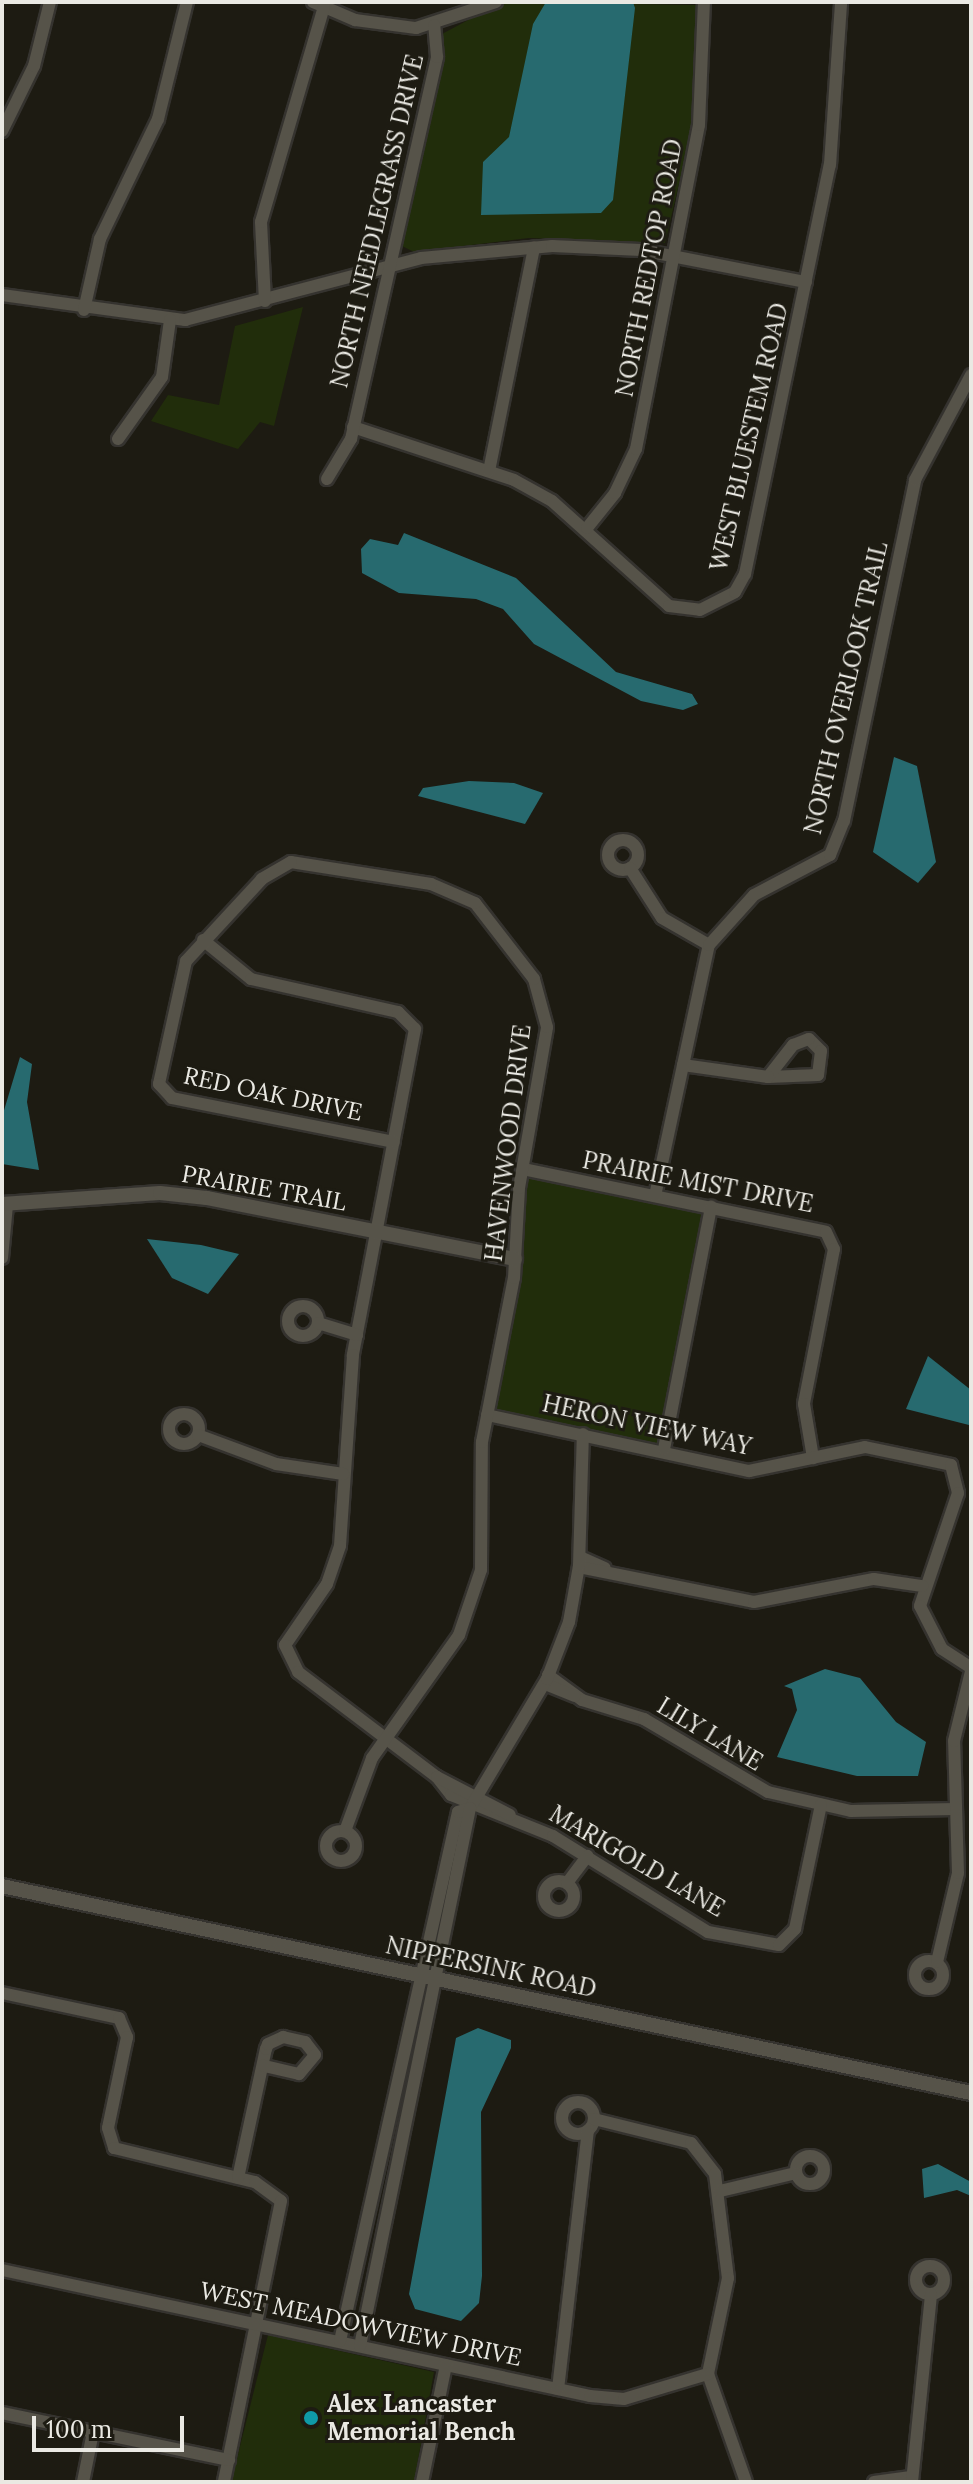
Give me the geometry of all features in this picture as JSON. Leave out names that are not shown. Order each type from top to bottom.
[{"type":"street","points":[[2,131],[34,66],[50,2]]},
{"type":"street","points":[[84,310],[100,239],[158,119],[187,2]]},
{"type":"street","points":[[265,301],[261,222],[318,5],[374,25],[434,25],[496,2]]},
{"type":"street","name":"NORTH REDTOP ROAD","points":[[587,528],[615,493],[636,449],[699,125],[704,2]]},
{"type":"street","name":"WEST BLUESTEM ROAD","points":[[353,427],[489,471],[552,501],[587,528],[669,606],[700,610],[735,592],[745,574],[830,165],[841,2]]},
{"type":"street","name":"NORTH NEEDLEGRASS DRIVE","points":[[327,479],[353,427],[437,57],[434,25]]},
{"type":"street","points":[[2,295],[84,310],[170,320],[223,315],[390,265],[534,247],[674,256],[806,282]]},
{"type":"street","points":[[489,471],[534,247]]},
{"type":"street","points":[[118,439],[162,377],[170,320]]},
{"type":"street","name":"NORTH OVERLOOK TRAIL","points":[[655,1196],[709,945],[754,895],[830,855],[844,821],[915,480],[971,375]]},
{"type":"street","name":"HAVENWOOD DRIVE","points":[[203,940],[262,879],[303,860],[431,884],[475,903],[542,995],[546,1044],[523,1169],[515,1259],[487,1415],[482,1557],[468,1615],[356,1788],[345,1831]]},
{"type":"street","points":[[630,868],[662,918],[709,945]]},
{"type":"street","points":[[198,1435],[276,1464],[343,1474],[357,1335],[415,1036],[411,1021],[265,985],[203,940]]},
{"type":"street","name":"RED OAK DRIVE","points":[[203,940],[176,983],[157,1073],[165,1093],[394,1142]]},
{"type":"street","points":[[683,1065],[768,1077],[818,1075],[816,1042],[793,1045],[768,1077]]},
{"type":"street","name":"PRAIRIE MIST DRIVE","points":[[523,1169],[816,1227],[830,1238],[804,1404],[813,1458]]},
{"type":"street","name":"PRAIRIE TRAIL","points":[[4,1204],[160,1193],[515,1259]]},
{"type":"street","points":[[2,1258],[4,1204]]},
{"type":"street","points":[[664,1449],[711,1207]]},
{"type":"street","points":[[318,1323],[357,1335]]},
{"type":"street","name":"HERON VIEW WAY","points":[[487,1415],[664,1449],[749,1471],[882,1447],[936,1457],[957,1472],[949,1529],[922,1586]]},
{"type":"street","points":[[340,2341],[420,1973],[470,1807],[546,1680],[579,1562],[583,1434]]},
{"type":"street","name":"MARIGOLD LANE","points":[[343,1474],[335,1564],[288,1637],[286,1653],[298,1672],[437,1777],[441,1789],[470,1807],[510,1815],[587,1856],[708,1932],[779,1945],[795,1929],[821,1805]]},
{"type":"street","points":[[579,1562],[705,1597],[754,1602],[874,1579],[922,1586],[923,1622],[942,1649],[971,1669],[954,1741],[958,1873],[937,1962]]},
{"type":"street","name":"LILY LANE","points":[[546,1680],[575,1696],[644,1719],[754,1787],[821,1805],[955,1809]]},
{"type":"street","points":[[360,2346],[439,1976],[470,1807]]},
{"type":"street","points":[[567,1883],[587,1856]]},
{"type":"street","name":"NIPPERSINK ROAD","points":[[2,1886],[439,1976],[971,2093]]},
{"type":"street","points":[[2,1993],[110,2011],[126,2027],[108,2128],[114,2148],[269,2187],[281,2201],[224,2482]]},
{"type":"street","points":[[238,2178],[264,2060]]},
{"type":"street","points":[[558,2389],[591,2125],[691,2143],[709,2162],[720,2191],[728,2278],[708,2374],[746,2482]]},
{"type":"street","points":[[720,2191],[796,2173]]},
{"type":"street","name":"WEST MEADOWVIEW DRIVE","points":[[2,2270],[558,2389],[624,2399],[708,2374]]},
{"type":"street","points":[[874,2482],[911,2480],[931,2294]]},
{"type":"street","points":[[422,2482],[446,2365]]},
{"type":"street","points":[[2,2413],[229,2460]]},
{"type":"street","points":[[83,2482],[93,2432]]},
{"type":"green space","points":[[502,2],[697,5],[696,112],[665,243],[529,238],[414,252],[402,246],[442,34]]},
{"type":"green space","points":[[303,307],[274,426],[260,422],[238,449],[151,421],[168,395],[219,405],[235,326]]},
{"type":"green space","points":[[527,1176],[704,1211],[659,1444],[493,1410],[523,1260]]},
{"type":"green space","points":[[268,2335],[434,2372],[414,2482],[231,2482]]},
{"type":"water","points":[[546,2],[633,2],[635,8],[613,200],[601,213],[481,215],[483,162],[509,137],[533,24]]},
{"type":"water","points":[[404,533],[516,578],[616,672],[692,694],[698,704],[683,710],[641,701],[534,644],[503,609],[476,599],[399,593],[362,573],[361,549],[370,539],[398,545]]},
{"type":"water","points":[[894,757],[917,766],[936,862],[918,883],[873,852]]},
{"type":"water","points":[[469,781],[514,783],[543,793],[525,824],[418,796],[423,788]]},
{"type":"water","points":[[20,1057],[32,1064],[27,1102],[39,1170],[2,1164],[2,1117]]},
{"type":"water","points":[[147,1239],[201,1245],[239,1254],[208,1294],[172,1278]]},
{"type":"water","points":[[928,1356],[971,1390],[969,1425],[906,1409]]},
{"type":"water","points":[[825,1669],[860,1678],[896,1722],[926,1742],[918,1776],[857,1776],[777,1757],[797,1710],[792,1689],[784,1686]]},
{"type":"water","points":[[478,2028],[511,2040],[511,2048],[481,2112],[482,2276],[479,2303],[461,2321],[415,2309],[409,2294],[456,2038]]},
{"type":"water","points":[[938,2164],[971,2182],[971,2196],[957,2190],[924,2198],[922,2169]]},
{"type":"place","name":"Alex Lancaster Memorial Bench","points":[[311,2418]]}]
